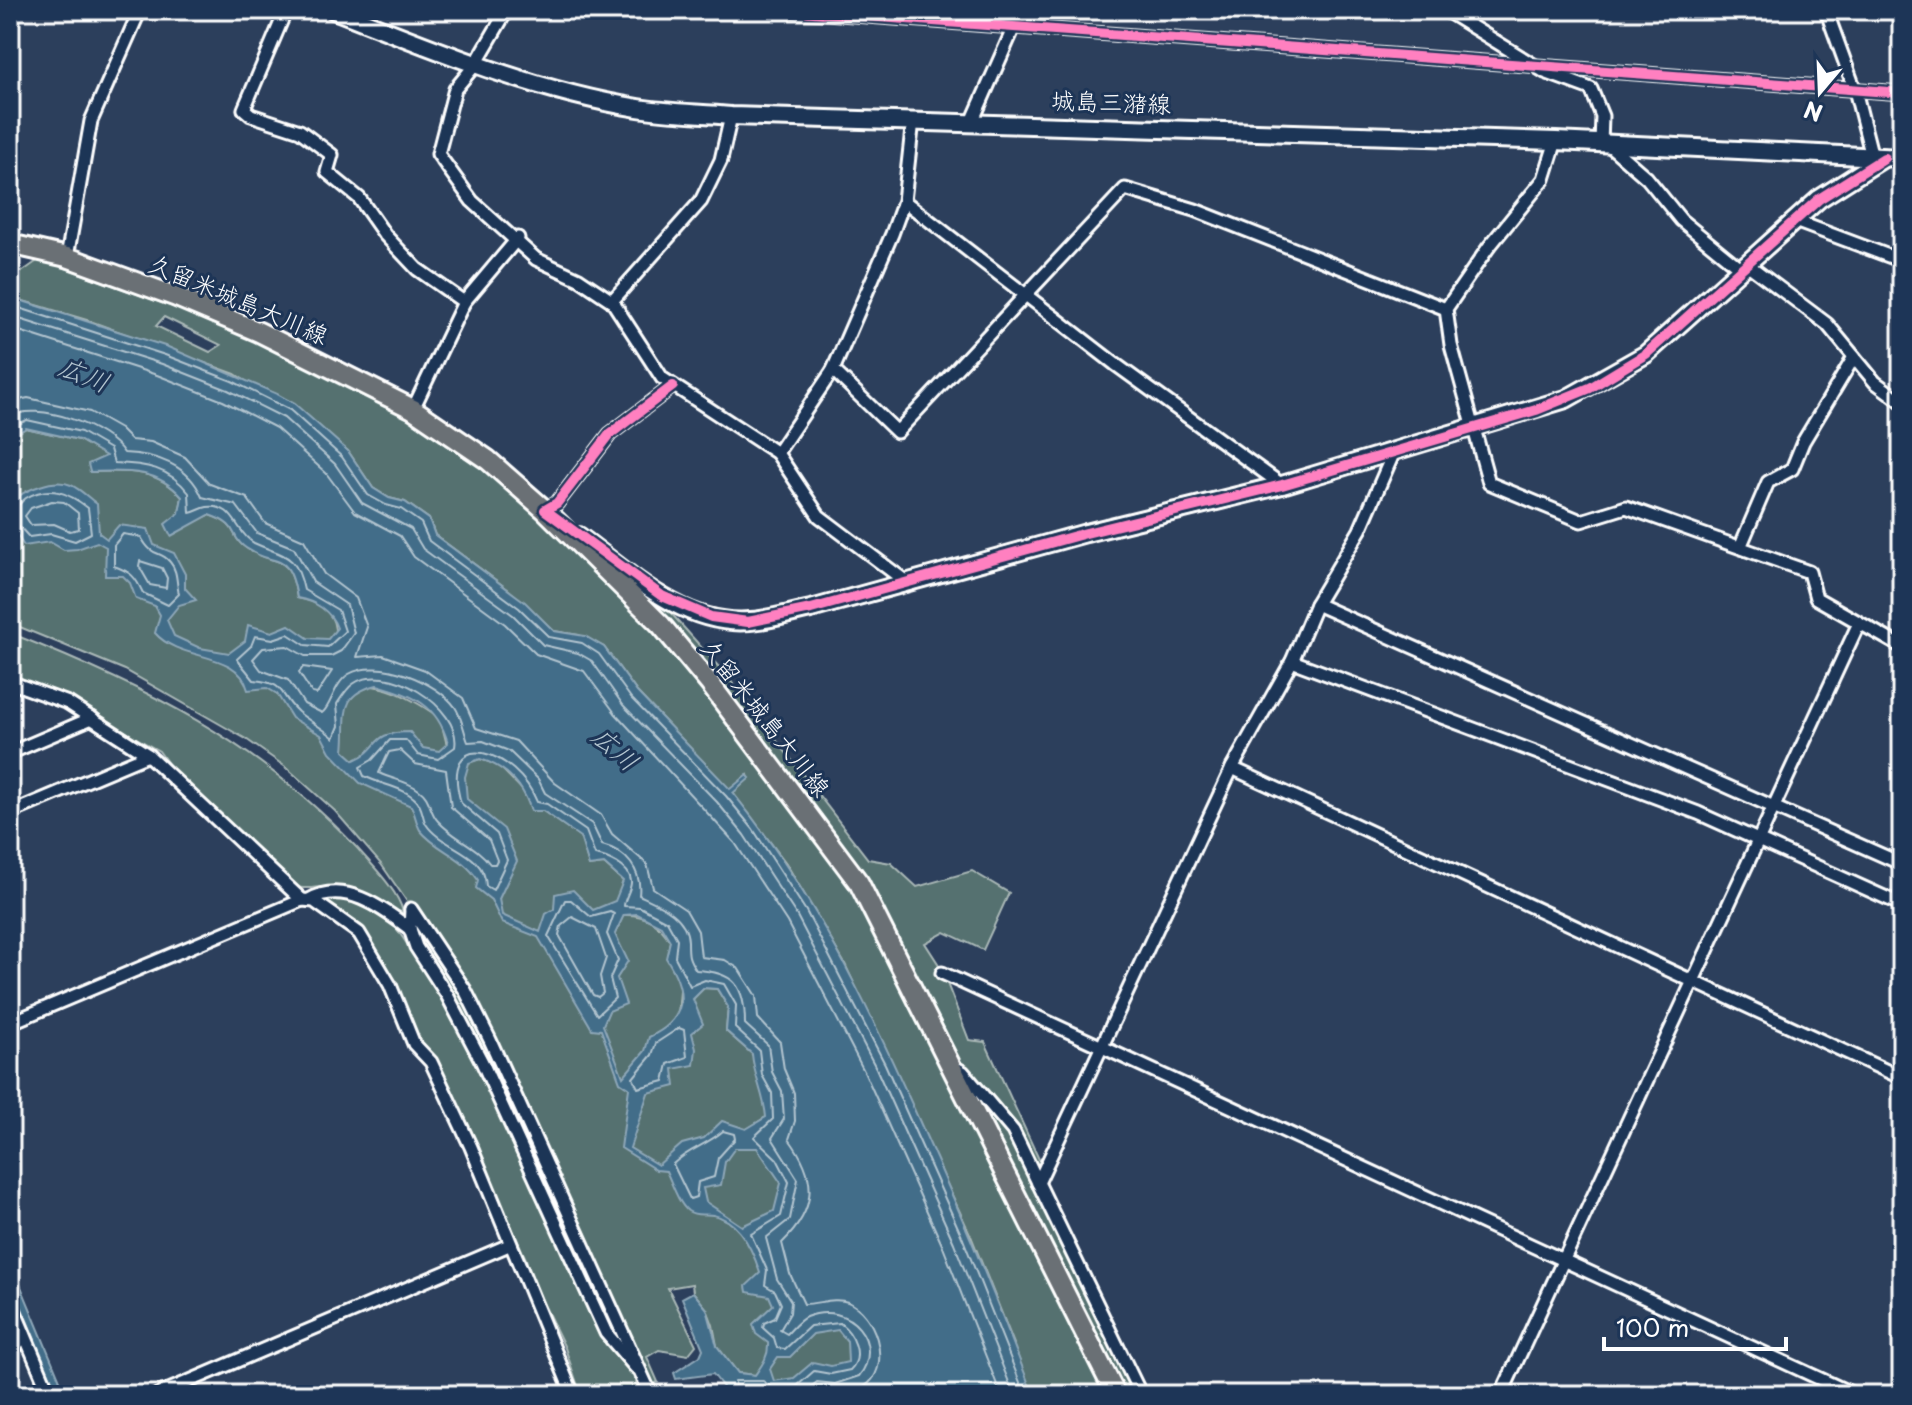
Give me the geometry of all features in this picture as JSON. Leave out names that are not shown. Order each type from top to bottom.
[{"type":"main road","name":"城島三潴線","points":[[334,10],[475,65],[564,92],[640,109],[731,116],[1556,141],[1902,158]]},
{"type":"main road","points":[[545,510],[662,596],[711,617],[748,622],[811,609],[905,581],[1282,485],[1393,454],[1566,399],[1618,372],[1671,333],[1819,199],[1878,158]]},
{"type":"main road","name":"久留米城島大川線","points":[[10,244],[67,257],[174,296],[259,332],[413,409],[488,460],[545,510],[661,625],[815,820],[859,883],[1116,1395]]},
{"type":"street","points":[[67,257],[91,121],[140,10]]},
{"type":"street","points":[[286,10],[244,109],[251,115],[300,131],[332,155],[327,172],[359,198],[385,235],[417,269],[464,302]]},
{"type":"street","points":[[507,10],[475,65],[455,89],[438,154],[472,201],[518,238],[536,259],[579,279],[612,301],[649,361],[673,386],[777,453],[819,516],[905,581]]},
{"type":"street","points":[[786,10],[1902,93]]},
{"type":"street","points":[[972,122],[1014,10]]},
{"type":"street","points":[[1445,10],[1533,64],[1591,89],[1602,116],[1605,144],[1647,178],[1681,220],[1807,307],[1875,382],[1902,402]]},
{"type":"street","points":[[1826,10],[1878,158]]},
{"type":"street","points":[[612,301],[701,201],[721,160],[731,116]]},
{"type":"street","points":[[777,453],[833,370],[904,201],[913,120]]},
{"type":"street","points":[[1556,141],[1544,179],[1488,248],[1446,309],[1451,345],[1489,483],[1581,521],[1626,507],[1741,545],[1809,572],[1816,598],[1902,647]]},
{"type":"street","points":[[833,370],[897,432],[1125,189],[1195,210],[1446,309]]},
{"type":"street","points":[[904,201],[1025,295],[1282,485]]},
{"type":"street","points":[[1795,221],[1902,261]]},
{"type":"street","points":[[413,409],[464,302],[518,238]]},
{"type":"street","points":[[1741,545],[1768,482],[1792,469],[1803,442],[1854,357]]},
{"type":"street","points":[[545,510],[557,503],[610,434],[673,386]]},
{"type":"street","points":[[1038,1183],[1232,768],[1292,661],[1316,604],[1360,530],[1393,454]]},
{"type":"street","points":[[1316,604],[1902,864]]},
{"type":"street","points":[[1501,1395],[1859,623]]},
{"type":"street","points":[[1292,661],[1698,813],[1902,905]]},
{"type":"street","points":[[10,682],[68,703],[148,755],[306,900],[359,933],[390,985],[414,1044],[431,1062],[471,1147],[573,1395]]},
{"type":"street","points":[[10,753],[92,718]]},
{"type":"street","points":[[10,813],[148,755]]},
{"type":"street","points":[[1232,768],[1902,1078]]},
{"type":"street","points":[[10,1023],[322,893],[344,893],[385,910],[410,929]]},
{"type":"street","points":[[637,1369],[606,1333],[489,1076],[447,995],[416,947],[410,929],[411,909],[465,990],[651,1395]]},
{"type":"street","points":[[942,973],[1855,1395]]},
{"type":"street","points":[[951,1064],[963,1072],[1013,1131],[1141,1395]]},
{"type":"street","points":[[157,1395],[509,1245]]},
{"type":"street","points":[[10,1300],[50,1395]]},
{"type":"street","points":[[10,1355],[24,1334]]},
{"type":"green space","points":[[40,259],[237,330],[371,393],[478,463],[579,555],[691,672],[785,791],[864,907],[1104,1395],[1018,1395],[1007,1365],[1014,1344],[971,1236],[845,964],[786,863],[733,793],[749,778],[748,775],[730,790],[637,692],[604,647],[579,635],[554,631],[509,590],[435,535],[429,519],[405,502],[389,498],[373,488],[348,451],[327,435],[235,374],[90,321],[10,297],[10,272],[19,274]],"holes":[[[164,317],[221,345],[210,352],[156,326]]]},
{"type":"green space","points":[[26,428],[79,440],[107,456],[91,472],[140,473],[162,481],[182,497],[179,513],[196,521],[209,515],[219,519],[230,527],[246,548],[280,562],[290,572],[297,598],[314,602],[332,617],[335,639],[329,680],[362,684],[400,694],[440,718],[464,811],[460,765],[480,759],[498,765],[543,811],[581,837],[589,866],[604,864],[623,881],[607,933],[624,915],[632,915],[651,921],[670,941],[667,958],[681,980],[676,1036],[693,999],[704,988],[717,989],[728,1007],[726,1031],[752,1054],[781,1107],[720,1147],[767,1143],[824,1305],[878,1353],[797,1395],[755,1375],[738,1373],[717,1346],[707,1309],[693,1292],[692,1284],[668,1288],[696,1345],[688,1355],[659,1350],[647,1357],[658,1382],[650,1386],[469,991],[381,864],[335,811],[287,768],[246,739],[125,670],[10,623],[10,438]]},
{"type":"green space","points":[[614,573],[670,612],[726,675],[868,859],[891,863],[917,887],[972,871],[1009,893],[983,950],[945,932],[925,943],[941,968],[969,1040],[985,1042],[1042,1166],[1036,1170],[1018,1132],[957,1058],[855,862]]},
{"type":"green space","points":[[10,633],[153,696],[239,747],[280,777],[358,849],[391,888],[403,912],[348,889],[333,886],[301,888],[290,884],[177,776],[159,751],[96,715],[10,677]]},
{"type":"green space","points":[[326,896],[353,900],[390,919],[439,991],[469,1042],[582,1294],[609,1345],[634,1374],[643,1395],[581,1395],[565,1348],[531,1278],[526,1259],[432,1054],[416,1031],[391,973],[368,938],[325,902]]},
{"type":"green space","points":[[420,933],[461,991],[622,1345],[580,1265],[476,1038],[417,939]]},
{"type":"green space","points":[[965,1077],[1010,1132],[1138,1395],[1124,1395]]},
{"type":"water","name":"広川","points":[[10,297],[168,347],[277,394],[295,404],[348,451],[373,488],[389,498],[405,502],[429,519],[435,535],[525,602],[554,631],[585,636],[604,647],[637,692],[730,789],[747,775],[750,778],[733,793],[789,869],[859,992],[949,1188],[1033,1395],[729,1395],[713,1374],[676,1379],[674,1373],[700,1356],[703,1349],[682,1298],[693,1292],[707,1309],[717,1346],[738,1373],[755,1375],[766,1356],[768,1343],[756,1334],[753,1324],[773,1305],[769,1296],[747,1292],[746,1286],[760,1273],[749,1246],[737,1230],[722,1218],[688,1211],[678,1198],[666,1171],[656,1170],[621,1148],[629,1088],[620,1082],[601,1030],[592,1029],[538,937],[502,923],[491,900],[476,888],[478,880],[472,872],[420,830],[411,806],[360,783],[330,752],[321,735],[292,718],[277,694],[267,688],[248,690],[242,677],[232,668],[179,649],[155,633],[160,615],[155,606],[136,599],[130,583],[123,576],[105,576],[106,547],[97,542],[64,550],[50,542],[24,546],[12,526],[10,509],[19,496],[28,491],[47,484],[64,483],[78,489],[97,504],[99,533],[107,539],[119,525],[148,529],[154,545],[174,553],[185,574],[185,588],[196,600],[179,605],[167,620],[174,636],[200,648],[229,653],[245,641],[248,625],[272,632],[289,625],[308,638],[328,639],[337,628],[331,617],[316,604],[297,598],[294,582],[285,566],[246,548],[230,527],[219,519],[209,515],[171,536],[165,524],[179,513],[182,497],[162,481],[140,473],[90,472],[88,464],[106,456],[79,440],[26,428],[10,438]],"holes":[[[377,685],[413,698],[430,710],[448,743],[439,751],[423,748],[410,732],[397,733],[381,738],[369,751],[354,760],[344,751],[345,718],[350,701],[364,689]],[[480,759],[505,772],[518,785],[531,811],[543,811],[580,837],[589,866],[604,864],[623,881],[615,901],[593,910],[573,890],[555,894],[554,909],[546,914],[540,932],[502,915],[499,899],[517,861],[504,829],[467,799],[465,777],[469,763]],[[637,914],[661,926],[670,941],[666,958],[681,993],[677,1013],[671,1022],[649,1037],[645,1051],[623,1077],[603,1025],[609,1011],[626,1004],[617,978],[628,961],[615,934],[624,915]],[[704,988],[717,989],[728,1007],[726,1031],[752,1054],[766,1117],[746,1129],[722,1121],[704,1138],[682,1144],[658,1165],[630,1148],[648,1093],[675,1086],[673,1069],[694,1065],[696,1049],[692,1033],[703,1024],[693,999]],[[735,1148],[757,1148],[781,1183],[774,1211],[742,1226],[706,1202],[703,1188],[721,1185],[725,1162]],[[838,1330],[847,1341],[848,1362],[831,1366],[813,1362],[794,1378],[774,1381],[770,1369],[778,1357],[790,1357],[813,1334]]]},
{"type":"water","points":[[10,1260],[66,1395],[58,1395],[10,1280]]},
{"type":"cycle path","points":[[786,10],[1902,93]]},
{"type":"cycle path","points":[[673,386],[610,434],[557,503],[545,510],[662,596],[711,617],[748,622],[811,609],[1086,533],[1282,485],[1536,410],[1590,388],[1646,354],[1819,199],[1884,158]]}]
